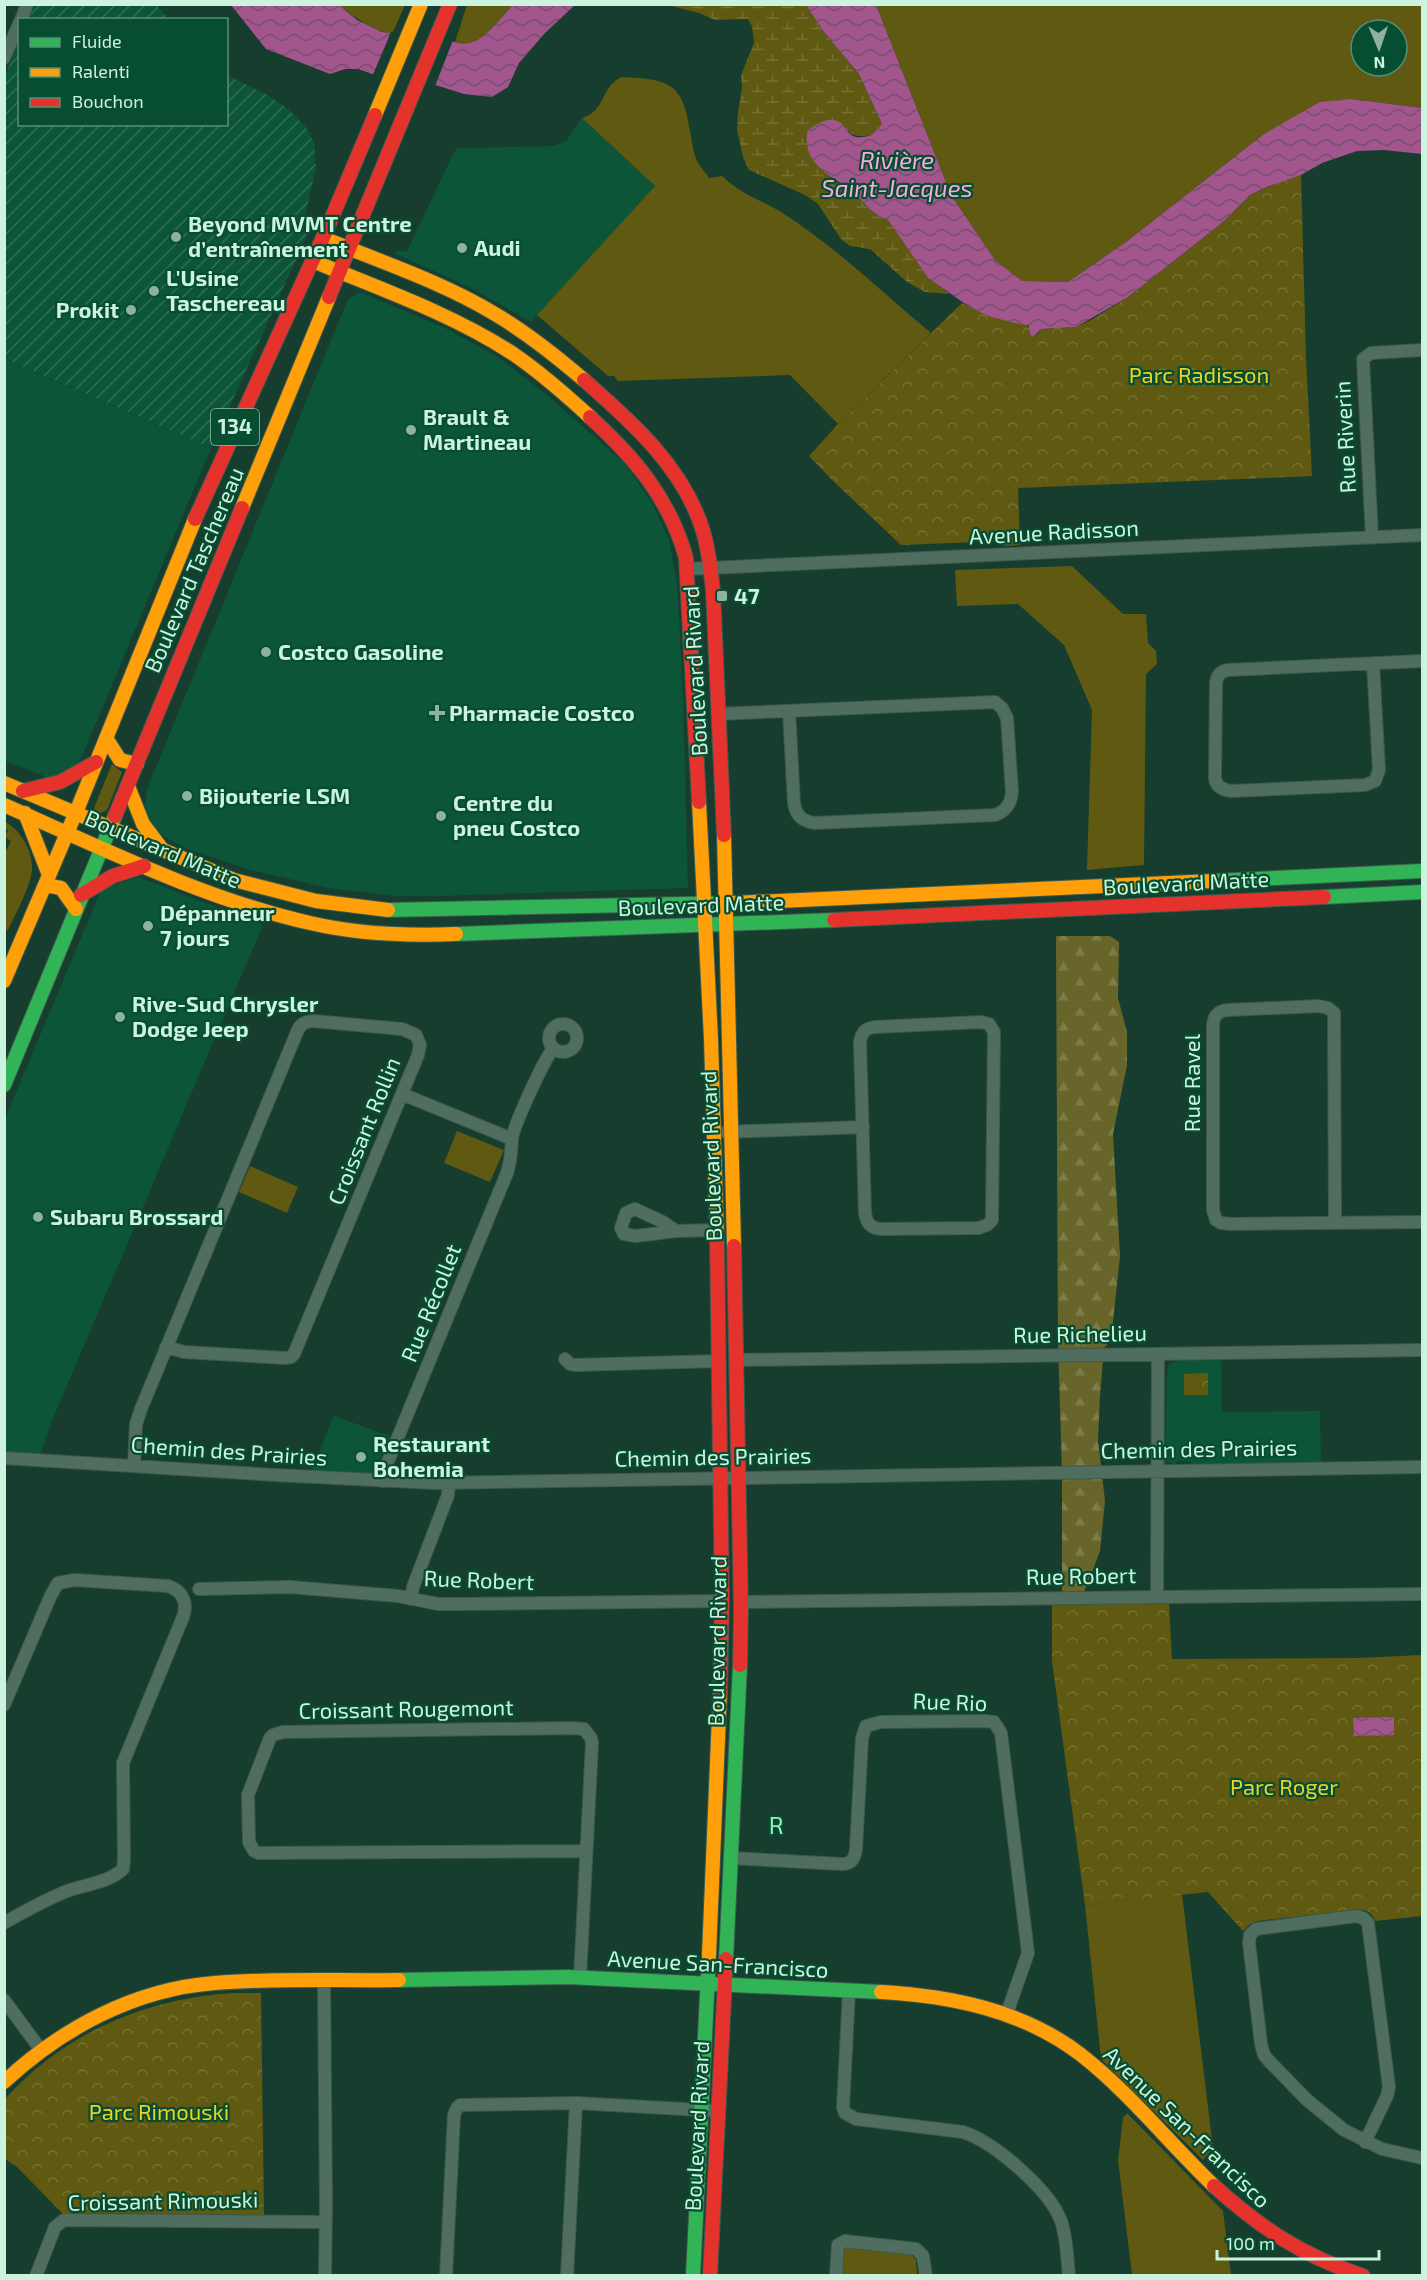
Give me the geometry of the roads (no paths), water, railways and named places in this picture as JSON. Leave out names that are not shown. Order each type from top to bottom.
[{"type":"street","points":[[21,18],[27,4]]},
{"type":"street","name":"Boulevard Taschereau","points":[[4,981],[68,832],[208,487],[313,261],[421,4]]},
{"type":"street","name":"Boulevard Taschereau","points":[[4,1085],[450,4]]},
{"type":"street","points":[[4,58],[18,26]]},
{"type":"street","name":"Boulevard Rivard","points":[[323,238],[488,310],[527,335],[578,375],[654,445],[675,471],[702,527],[711,568],[727,903],[741,1602],[739,1700],[710,2276]]},
{"type":"street","name":"Boulevard Rivard","points":[[313,261],[426,308],[477,333],[523,361],[564,393],[630,455],[655,484],[674,521],[684,549],[687,569],[704,903],[713,1133],[722,1601],[721,1708],[693,2276]]},
{"type":"street","name":"Rue Riverin","points":[[1372,538],[1363,359],[1371,353],[1422,350]]},
{"type":"street","name":"Avenue Radisson","points":[[687,569],[1422,536]]},
{"type":"street","points":[[1373,663],[1378,770],[1376,781],[1365,784],[1231,791],[1224,790],[1217,784],[1215,778],[1216,678],[1223,671],[1373,663],[1422,661]]},
{"type":"street","points":[[718,714],[995,702],[1002,708],[1007,718],[1011,792],[1009,804],[1006,810],[995,815],[815,823],[803,820],[798,815],[794,803],[789,711]]},
{"type":"street","points":[[106,738],[121,763],[137,764]]},
{"type":"street","points":[[23,791],[60,782],[96,762]]},
{"type":"street","name":"Boulevard Matte","points":[[4,783],[222,875],[302,898],[362,908],[423,910],[727,903],[1422,871]]},
{"type":"street","points":[[128,786],[142,824],[162,849]]},
{"type":"street","name":"Boulevard Matte","points":[[4,805],[144,866],[268,913],[313,924],[377,933],[432,935],[705,926],[1422,892]]},
{"type":"street","points":[[25,813],[47,880],[61,888],[76,909]]},
{"type":"street","points":[[81,895],[113,876],[144,866]]},
{"type":"street","name":"Rue Ravel","points":[[1335,1223],[1334,1013],[1331,1009],[1322,1006],[1218,1012],[1213,1025],[1213,1210],[1216,1220],[1231,1224],[1335,1223],[1422,1222]]},
{"type":"street","name":"Croissant Rollin","points":[[134,1466],[138,1416],[166,1347],[299,1027],[313,1021],[402,1029],[413,1033],[418,1038],[420,1050],[294,1354],[291,1357],[279,1358],[184,1352],[166,1347]]},
{"type":"street","points":[[981,1022],[992,1026],[994,1037],[993,1213],[992,1220],[987,1225],[979,1228],[881,1229],[872,1227],[866,1217],[863,1127],[860,1042],[864,1031],[876,1027],[981,1022]]},
{"type":"street","name":"Rue Récollet","points":[[382,1481],[384,1471],[507,1173],[512,1155],[512,1139],[543,1065],[553,1049]]},
{"type":"street","points":[[402,1094],[512,1139]]},
{"type":"street","points":[[713,1133],[863,1127]]},
{"type":"street","points":[[675,1231],[716,1230]]},
{"type":"street","name":"Rue Richelieu","points":[[737,1360],[1422,1350]]},
{"type":"street","points":[[1157,1596],[1158,1354]]},
{"type":"street","points":[[565,1359],[572,1365],[718,1361]]},
{"type":"street","name":"Chemin des Prairies","points":[[4,1458],[382,1481],[449,1482],[1422,1467]]},
{"type":"street","points":[[411,1599],[448,1495],[449,1482]]},
{"type":"street","points":[[4,1705],[58,1583],[74,1580],[168,1586],[174,1588],[183,1598],[185,1611],[123,1763],[123,1869],[112,1876],[59,1894],[4,1923]]},
{"type":"street","name":"Rue Robert","points":[[199,1589],[278,1587],[351,1592],[455,1604],[722,1601]]},
{"type":"street","name":"Rue Robert","points":[[741,1602],[1422,1594]]},
{"type":"street","name":"Rue Rio","points":[[731,1858],[842,1864],[850,1862],[856,1854],[862,1738],[866,1726],[881,1722],[984,1720],[994,1722],[1001,1733],[1028,1953],[1007,2013]]},
{"type":"street","name":"Croissant Rougemont","points":[[580,1978],[592,1743],[588,1733],[579,1728],[283,1732],[270,1738],[248,1789],[249,1842],[254,1851],[258,1853],[586,1851]]},
{"type":"street","points":[[1365,2142],[1387,2096],[1389,2086],[1368,1923],[1365,1919],[1356,1916],[1256,1929],[1250,1935],[1250,1943],[1264,2055],[1325,2116],[1365,2142],[1390,2152],[1422,2158]]},
{"type":"street","name":"Avenue San-Francisco","points":[[4,2082],[41,2050],[100,2014],[168,1991],[225,1982],[580,1978],[945,1997],[1007,2013],[1053,2037],[1091,2062],[1226,2197],[1257,2224],[1342,2273],[1363,2276]]},
{"type":"street","points":[[324,1981],[325,2276]]},
{"type":"street","points":[[849,1991],[843,2108],[845,2114],[856,2119],[963,2132],[993,2147],[1030,2179],[1053,2204],[1063,2229],[1069,2276]]},
{"type":"street","points":[[4,2000],[41,2050]]},
{"type":"street","points":[[567,2276],[576,2103]]},
{"type":"street","points":[[446,2276],[454,2115],[457,2108],[469,2104],[576,2103],[718,2111]]},
{"type":"street","name":"Croissant Rimouski","points":[[36,2276],[55,2227],[64,2220],[326,2222]]},
{"type":"street","points":[[836,2276],[838,2245],[845,2241],[916,2248],[923,2256],[926,2276]]},
{"type":"water","points":[[231,5],[339,5],[357,20],[382,32],[464,44],[480,38],[513,5],[575,5],[545,33],[519,63],[508,87],[492,97],[464,94],[429,83],[375,75],[358,69],[345,69],[330,74],[266,49]]},
{"type":"water","name":"Rivière Saint-Jacques","points":[[806,5],[876,5],[951,195],[995,260],[1022,281],[1068,282],[1126,242],[1264,134],[1320,102],[1351,99],[1422,108],[1422,154],[1384,150],[1357,151],[1269,186],[1250,195],[1223,222],[1128,297],[1076,327],[1041,329],[1033,337],[1029,326],[991,317],[971,308],[928,278],[888,220],[873,212],[855,194],[814,161],[807,142],[808,130],[817,125],[834,120],[855,137],[860,137],[872,135],[882,124],[859,74],[824,32]]},
{"type":"water","points":[[1394,1717],[1394,1735],[1354,1736],[1353,1718]]},
{"type":"place","name":"Beyond MVMT Centre d’entraînement","points":[[176,237]]},
{"type":"place","name":"Audi","points":[[462,248]]},
{"type":"place","name":"L'Usine Taschereau","points":[[154,291]]},
{"type":"place","name":"Prokit","points":[[131,310]]},
{"type":"place","name":"Brault & Martineau","points":[[411,430]]},
{"type":"place","name":"47","points":[[722,596]]},
{"type":"place","name":"Costco Gasoline","points":[[266,652]]},
{"type":"place","name":"Pharmacie Costco","points":[[437,713]]},
{"type":"place","name":"Bijouterie LSM","points":[[187,796]]},
{"type":"place","name":"Centre du pneu Costco","points":[[441,816]]},
{"type":"place","name":"Dépanneur 7 jours","points":[[148,926]]},
{"type":"place","name":"Rive-Sud Chrysler Dodge Jeep","points":[[120,1017]]},
{"type":"place","name":"Subaru Brossard","points":[[38,1217]]},
{"type":"place","name":"Restaurant Bohemia","points":[[361,1457]]},
{"type":"district","name":"R","points":[[777,1826]]},
{"type":"park label","name":"Parc Radisson","points":[[1199,375]]},
{"type":"park label","name":"Parc Roger","points":[[1284,1787]]},
{"type":"park label","name":"Parc Rimouski","points":[[159,2112]]}]
